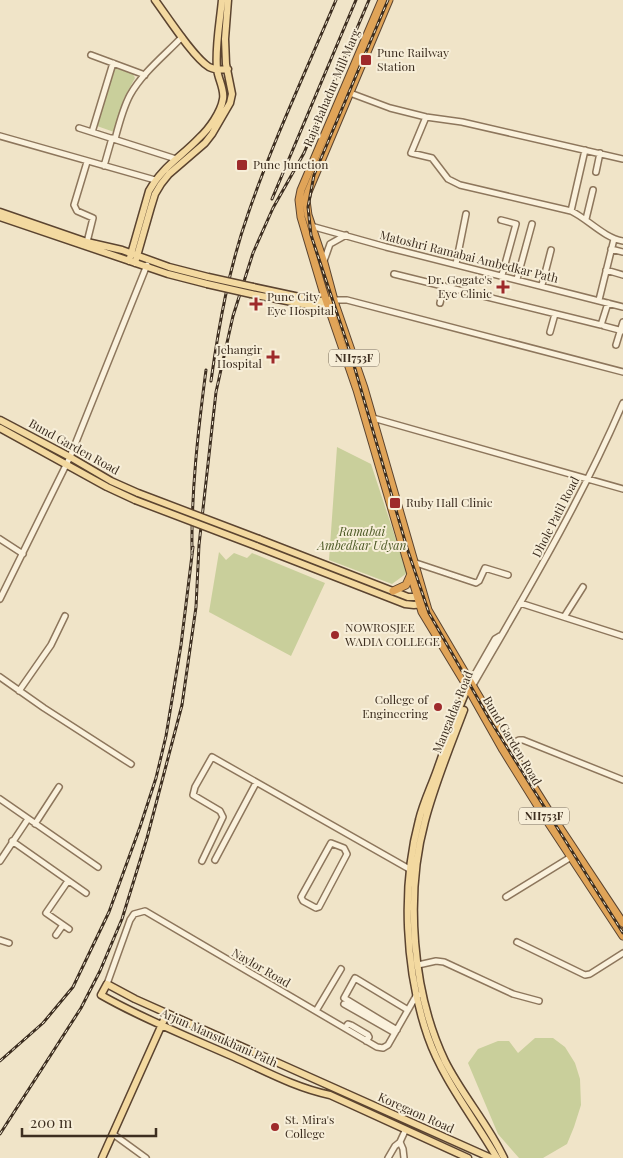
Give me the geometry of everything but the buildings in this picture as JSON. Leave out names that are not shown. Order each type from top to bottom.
[{"type":"highway","name":"Raja Bahadur Mill Marg","points":[[331,303],[301,217],[299,200],[301,190],[382,0]]},
{"type":"highway","name":"Raja Bahadur Mill Marg","points":[[331,303],[324,263],[311,226],[306,200],[389,0]]},
{"type":"highway","name":"Bund Garden Road","points":[[331,303],[352,351],[373,418],[423,604],[508,746],[623,923]]},
{"type":"highway","name":"Bund Garden Road","points":[[331,303],[412,563],[411,574],[421,595]]},
{"type":"highway","points":[[393,591],[406,585],[411,574]]},
{"type":"highway","name":"Bund Garden Road","points":[[471,686],[502,750],[623,936]]},
{"type":"main road","points":[[155,0],[204,63],[217,70],[228,70]]},
{"type":"main road","points":[[134,254],[155,194],[161,184],[169,174],[204,143],[216,128],[230,103],[232,94],[222,40],[222,0]]},
{"type":"main road","points":[[132,262],[149,190],[155,180],[200,138],[218,111],[224,96],[217,70],[228,0]]},
{"type":"main road","points":[[0,212],[88,242],[134,254],[208,280],[252,291],[331,303]]},
{"type":"main road","points":[[0,217],[168,274],[208,280]]},
{"type":"main road","name":"Bund Garden Road","points":[[0,420],[70,457],[137,496]]},
{"type":"main road","name":"Bund Garden Road","points":[[0,428],[107,487],[137,496]]},
{"type":"main road","points":[[137,496],[259,539],[408,597],[421,595]]},
{"type":"main road","points":[[137,496],[256,546],[406,604],[423,604]]},
{"type":"main road","name":"Mangaldas Road","points":[[471,686],[425,820],[413,870],[409,928],[411,961],[428,1037],[440,1066],[497,1158]]},
{"type":"main road","name":"Mangaldas Road","points":[[413,870],[419,995],[446,1063],[504,1158]]},
{"type":"main road","name":"Arjun Mansukhani Path","points":[[107,984],[126,995],[331,1092],[309,1090],[120,1006],[101,995],[107,984]]},
{"type":"main road","points":[[102,1158],[167,1013]]},
{"type":"main road","name":"Koregaon Road","points":[[331,1092],[405,1131],[468,1158]]},
{"type":"main road","name":"Koregaon Road","points":[[331,1092],[491,1158]]},
{"type":"main road","points":[[474,1151],[482,1148],[486,1140]]},
{"type":"street","points":[[104,166],[129,97],[145,75],[182,37]]},
{"type":"street","points":[[91,55],[145,75]]},
{"type":"street","points":[[92,132],[113,63]]},
{"type":"street","points":[[350,93],[390,108],[426,117],[462,122],[623,159]]},
{"type":"street","points":[[426,117],[412,153],[432,158],[448,179],[460,185],[571,211],[614,239],[623,241]]},
{"type":"street","points":[[79,128],[176,159]]},
{"type":"street","points":[[0,136],[155,180]]},
{"type":"street","points":[[571,211],[586,150]]},
{"type":"street","points":[[596,172],[600,153]]},
{"type":"street","points":[[87,162],[74,205],[77,211],[93,218],[88,242]]},
{"type":"street","points":[[586,219],[593,190]]},
{"type":"street","points":[[456,264],[466,214]]},
{"type":"street","points":[[501,220],[516,224],[502,275]]},
{"type":"street","points":[[516,279],[532,224]]},
{"type":"street","name":"Matoshri Ramabai Ambedkar Path","points":[[311,226],[623,307]]},
{"type":"street","points":[[324,263],[330,244],[346,235]]},
{"type":"street","points":[[599,300],[614,239]]},
{"type":"street","points":[[611,249],[623,252]]},
{"type":"street","points":[[542,285],[551,250]]},
{"type":"street","points":[[0,599],[70,457],[149,260]]},
{"type":"street","points":[[606,270],[623,275]]},
{"type":"street","points":[[394,274],[601,325],[608,303]]},
{"type":"street","points":[[440,303],[444,286]]},
{"type":"street","points":[[331,303],[347,300],[623,372]]},
{"type":"street","points":[[550,332],[555,314]]},
{"type":"street","points":[[616,345],[623,322]]},
{"type":"street","points":[[604,326],[622,330]]},
{"type":"street","name":"Dhole Patil Road","points":[[500,636],[543,565],[605,445],[623,403]]},
{"type":"street","points":[[373,418],[623,489]]},
{"type":"street","points":[[0,540],[23,554]]},
{"type":"street","points":[[412,563],[476,583],[479,582],[485,568],[508,575]]},
{"type":"street","points":[[564,617],[583,587]]},
{"type":"street","points":[[520,603],[623,636]]},
{"type":"street","points":[[19,691],[51,645],[65,616]]},
{"type":"street","name":"Mangaldas Road","points":[[471,686],[495,639],[500,636]]},
{"type":"street","points":[[0,677],[131,764]]},
{"type":"street","points":[[508,746],[518,740],[523,740],[623,780]]},
{"type":"street","points":[[202,861],[223,817],[220,811],[193,795],[195,787],[212,757],[413,870]]},
{"type":"street","points":[[215,860],[256,783]]},
{"type":"street","points":[[35,824],[59,787]]},
{"type":"street","points":[[0,800],[98,867]]},
{"type":"street","points":[[0,860],[28,819]]},
{"type":"street","points":[[344,848],[351,836]]},
{"type":"street","points":[[12,841],[86,893]]},
{"type":"street","points":[[331,843],[344,848],[347,852],[346,856],[319,907],[316,908],[303,902],[301,898],[331,843]]},
{"type":"street","points":[[506,896],[572,857]]},
{"type":"street","points":[[68,881],[46,913],[69,929]]},
{"type":"street","name":"Naylor Road","points":[[107,984],[130,920],[134,914],[145,911],[366,1041],[383,1048],[388,1045],[419,995]]},
{"type":"street","points":[[56,935],[63,925]]},
{"type":"street","points":[[0,940],[9,944]]},
{"type":"street","points":[[517,942],[585,975],[590,974],[623,953]]},
{"type":"street","points":[[418,965],[436,961],[444,962],[490,985],[539,1001]]},
{"type":"street","points":[[316,1011],[341,969]]},
{"type":"street","points":[[396,1032],[344,998],[355,978],[408,1010]]},
{"type":"street","points":[[344,1004],[396,1032]]},
{"type":"street","points":[[392,1158],[405,1131]]},
{"type":"street","points":[[113,1134],[146,1158]]},
{"type":"street","points":[[388,1158],[395,1146],[400,1142]]},
{"type":"street","points":[[400,1142],[404,1158]]},
{"type":"green space","points":[[115,68],[133,74],[135,78],[124,98],[114,132],[97,126]]},
{"type":"green space","name":"Ramabai Ambedkar Udyan","points":[[337,447],[371,464],[407,573],[392,584],[329,560]]},
{"type":"green space","points":[[219,552],[226,560],[234,553],[247,558],[252,553],[325,583],[291,656],[209,612]]},
{"type":"green space","points":[[535,1038],[553,1038],[565,1047],[575,1063],[580,1079],[581,1105],[567,1144],[543,1158],[519,1158],[498,1134],[468,1063],[478,1049],[498,1041],[509,1041],[518,1053]]},
{"type":"railway","points":[[211,381],[225,296],[241,234],[268,160],[336,0]]},
{"type":"railway","points":[[272,199],[356,0]]},
{"type":"railway","points":[[0,1134],[81,1008],[100,971],[122,919],[147,838],[182,705],[196,607],[199,545],[216,392],[233,316],[253,253],[273,208],[304,153],[369,0]]},
{"type":"railway","points":[[388,0],[314,175],[308,207],[311,235],[351,355],[407,548],[429,613],[490,720],[623,933]]},
{"type":"railway","points":[[192,554],[196,462],[206,370]]},
{"type":"railway","points":[[0,1061],[43,1023],[73,987],[109,912],[156,778],[166,736],[181,645],[193,547]]},
{"type":"place","name":"Pune Railway Station","points":[[366,60]]},
{"type":"place","name":"Pune Junction","points":[[242,165]]},
{"type":"place","name":"Dr. Gogate's Eye Clinic","points":[[503,287]]},
{"type":"place","name":"Pune City Eye Hospital","points":[[256,304]]},
{"type":"place","name":"Jehangir Hospital","points":[[273,357]]},
{"type":"place","name":"Ruby Hall Clinic","points":[[395,503]]},
{"type":"place","name":"NOWROSJEE WADIA COLLEGE","points":[[335,635]]},
{"type":"place","name":"College of Engineering","points":[[438,707]]},
{"type":"place","name":"St. Mira's College","points":[[275,1127]]}]
